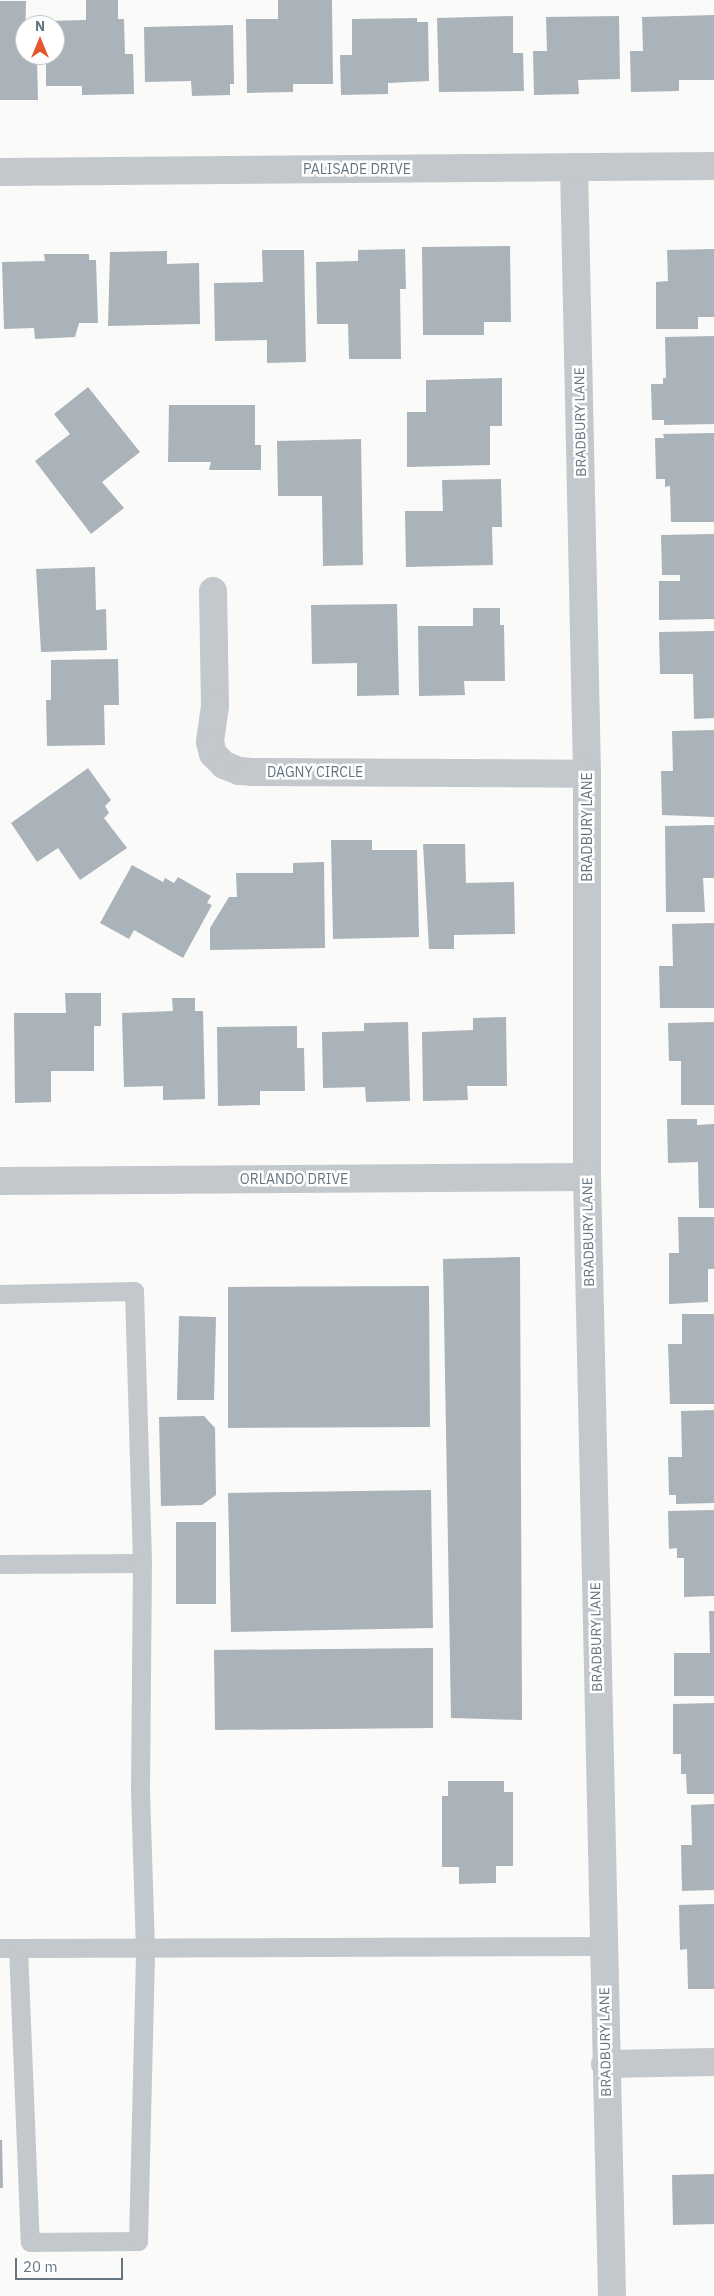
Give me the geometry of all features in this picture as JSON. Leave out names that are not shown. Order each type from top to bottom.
[{"type":"street","name":"PALISADE DRIVE","points":[[0,172],[714,166]]},
{"type":"street","name":"BRADBURY LANE","points":[[574,167],[587,774],[587,1177],[605,2064],[612,2296]]},
{"type":"street","name":"DAGNY CIRCLE","points":[[213,591],[215,706],[210,742],[213,754],[224,765],[239,771],[252,772],[587,774]]},
{"type":"street","name":"ORLANDO DRIVE","points":[[0,1181],[587,1177]]},
{"type":"street","points":[[605,2064],[714,2062]]},
{"type":"lane","points":[[0,1294],[134,1291],[142,1563],[140,1790],[146,1949],[138,2241],[30,2242],[9,1948],[146,1949],[603,1946]]},
{"type":"lane","points":[[0,1564],[142,1563]]},
{"type":"building","points":[[86,0],[118,0],[118,19],[124,19],[125,54],[133,54],[134,94],[82,95],[82,86],[46,86],[46,65],[65,65],[65,21],[86,20]]},
{"type":"building","points":[[278,0],[332,0],[333,84],[293,84],[293,92],[247,93],[246,19],[278,19]]},
{"type":"building","points":[[0,1],[26,1],[26,15],[15,15],[15,65],[37,65],[38,100],[0,100]]},
{"type":"building","points":[[714,15],[714,80],[679,80],[679,91],[631,92],[630,51],[643,51],[642,17]]},
{"type":"building","points":[[513,16],[513,53],[523,53],[524,91],[439,92],[437,18]]},
{"type":"building","points":[[619,16],[620,79],[578,80],[579,94],[534,95],[533,51],[547,51],[546,17]]},
{"type":"building","points":[[417,18],[417,22],[428,22],[429,81],[388,83],[388,94],[341,95],[340,55],[352,55],[352,19]]},
{"type":"building","points":[[233,25],[234,84],[230,84],[230,95],[192,96],[191,81],[145,82],[144,27]]},
{"type":"building","points":[[510,246],[511,322],[484,322],[484,335],[423,335],[422,247]]},
{"type":"building","points":[[405,249],[406,289],[400,289],[401,359],[349,359],[348,324],[317,324],[316,262],[358,261],[358,250]]},
{"type":"building","points":[[714,249],[714,317],[698,317],[698,329],[656,329],[656,282],[668,281],[667,250]]},
{"type":"building","points":[[262,250],[304,250],[306,362],[267,363],[267,340],[215,341],[214,283],[263,282]]},
{"type":"building","points":[[167,251],[167,264],[199,263],[200,324],[108,326],[110,252]]},
{"type":"building","points":[[44,254],[89,254],[89,260],[96,260],[98,323],[79,323],[75,337],[35,339],[34,328],[4,329],[2,262],[45,261]]},
{"type":"building","points":[[714,336],[714,424],[664,425],[664,420],[652,420],[651,384],[663,384],[663,378],[666,378],[665,337]]},
{"type":"building","points":[[502,378],[502,426],[490,426],[490,465],[407,467],[407,412],[426,412],[426,380]]},
{"type":"building","points":[[88,387],[140,452],[102,482],[124,508],[91,534],[35,461],[70,434],[54,414]]},
{"type":"building","points":[[169,405],[255,405],[255,445],[261,445],[261,470],[209,470],[211,462],[168,462]]},
{"type":"building","points":[[714,433],[714,522],[671,522],[670,486],[665,487],[665,479],[656,479],[655,438],[664,438],[663,434]]},
{"type":"building","points":[[361,439],[363,565],[323,566],[322,496],[278,496],[277,441]]},
{"type":"building","points":[[501,479],[502,527],[492,527],[493,565],[406,567],[405,511],[443,511],[442,480]]},
{"type":"building","points":[[714,534],[714,619],[659,620],[659,581],[680,581],[680,575],[662,575],[661,535]]},
{"type":"building","points":[[95,567],[96,610],[106,609],[107,650],[41,652],[36,569]]},
{"type":"building","points":[[397,604],[399,695],[357,696],[357,663],[312,664],[311,605]]},
{"type":"building","points":[[473,608],[500,608],[500,625],[504,625],[505,681],[464,681],[465,695],[419,696],[418,626],[473,626]]},
{"type":"building","points":[[714,631],[714,718],[694,719],[693,674],[660,674],[659,632]]},
{"type":"building","points":[[118,659],[119,705],[104,705],[105,745],[47,746],[46,700],[51,700],[51,660]]},
{"type":"building","points":[[714,730],[714,817],[662,815],[661,771],[673,771],[672,731]]},
{"type":"building","points":[[88,768],[111,800],[105,806],[109,813],[104,818],[127,848],[80,880],[58,848],[37,862],[11,823]]},
{"type":"building","points":[[714,825],[714,878],[703,878],[705,912],[666,912],[665,826]]},
{"type":"building","points":[[331,840],[372,840],[372,850],[417,850],[419,937],[333,939]]},
{"type":"building","points":[[423,844],[465,844],[466,883],[514,882],[515,934],[454,935],[454,949],[429,949]]},
{"type":"building","points":[[324,862],[325,948],[210,950],[210,928],[229,897],[237,897],[236,873],[293,873],[293,863]]},
{"type":"building","points":[[132,865],[163,882],[165,878],[174,883],[178,877],[211,896],[207,903],[212,905],[183,958],[134,930],[129,939],[100,923]]},
{"type":"building","points":[[714,923],[714,1008],[660,1008],[659,966],[673,966],[672,924]]},
{"type":"building","points":[[65,993],[101,993],[101,1026],[94,1026],[94,1071],[51,1071],[51,1102],[15,1103],[14,1013],[66,1013]]},
{"type":"building","points":[[172,998],[195,998],[195,1011],[203,1011],[205,1099],[163,1100],[163,1086],[124,1087],[122,1013],[173,1011]]},
{"type":"building","points":[[506,1017],[507,1086],[467,1086],[468,1100],[423,1101],[422,1032],[473,1030],[473,1018]]},
{"type":"building","points":[[408,1022],[410,1101],[366,1102],[365,1087],[323,1088],[322,1032],[364,1031],[364,1023]]},
{"type":"building","points":[[714,1022],[714,1105],[681,1105],[681,1061],[669,1061],[668,1023]]},
{"type":"building","points":[[297,1026],[297,1048],[304,1048],[305,1091],[260,1091],[260,1105],[218,1106],[217,1027]]},
{"type":"building","points":[[667,1119],[697,1119],[697,1125],[714,1124],[714,1208],[699,1208],[698,1162],[668,1163]]},
{"type":"building","points":[[678,1217],[714,1217],[714,1269],[708,1269],[708,1302],[669,1304],[669,1253],[679,1253]]},
{"type":"building","points":[[520,1257],[522,1720],[451,1718],[443,1259]]},
{"type":"building","points":[[429,1286],[430,1427],[228,1428],[228,1287]]},
{"type":"building","points":[[682,1314],[714,1314],[714,1404],[670,1404],[668,1344],[682,1344]]},
{"type":"building","points":[[179,1316],[216,1317],[214,1400],[177,1400]]},
{"type":"building","points":[[714,1410],[714,1503],[676,1504],[676,1495],[669,1495],[668,1457],[682,1457],[681,1411]]},
{"type":"building","points":[[204,1416],[215,1428],[216,1495],[202,1505],[161,1506],[159,1417]]},
{"type":"building","points":[[431,1490],[433,1628],[231,1632],[228,1493]]},
{"type":"building","points":[[714,1510],[714,1596],[684,1597],[684,1558],[677,1558],[677,1548],[669,1549],[668,1511]]},
{"type":"building","points":[[176,1522],[216,1522],[216,1604],[176,1604]]},
{"type":"building","points":[[709,1611],[714,1611],[714,1696],[674,1696],[674,1653],[710,1653]]},
{"type":"building","points":[[433,1648],[433,1728],[215,1730],[214,1650]]},
{"type":"building","points":[[714,1703],[714,1794],[687,1794],[686,1774],[681,1774],[681,1754],[673,1754],[673,1704]]},
{"type":"building","points":[[448,1781],[504,1781],[504,1792],[513,1792],[513,1866],[496,1866],[496,1883],[459,1884],[459,1867],[442,1867],[442,1796],[448,1796]]},
{"type":"building","points":[[714,1804],[714,1890],[682,1891],[681,1845],[692,1845],[691,1805]]},
{"type":"building","points":[[714,1904],[714,1989],[688,1989],[687,1949],[680,1950],[679,1905]]},
{"type":"building","points":[[0,2140],[2,2140],[3,2188],[0,2188]]},
{"type":"building","points":[[714,2174],[714,2224],[673,2225],[672,2175]]}]
